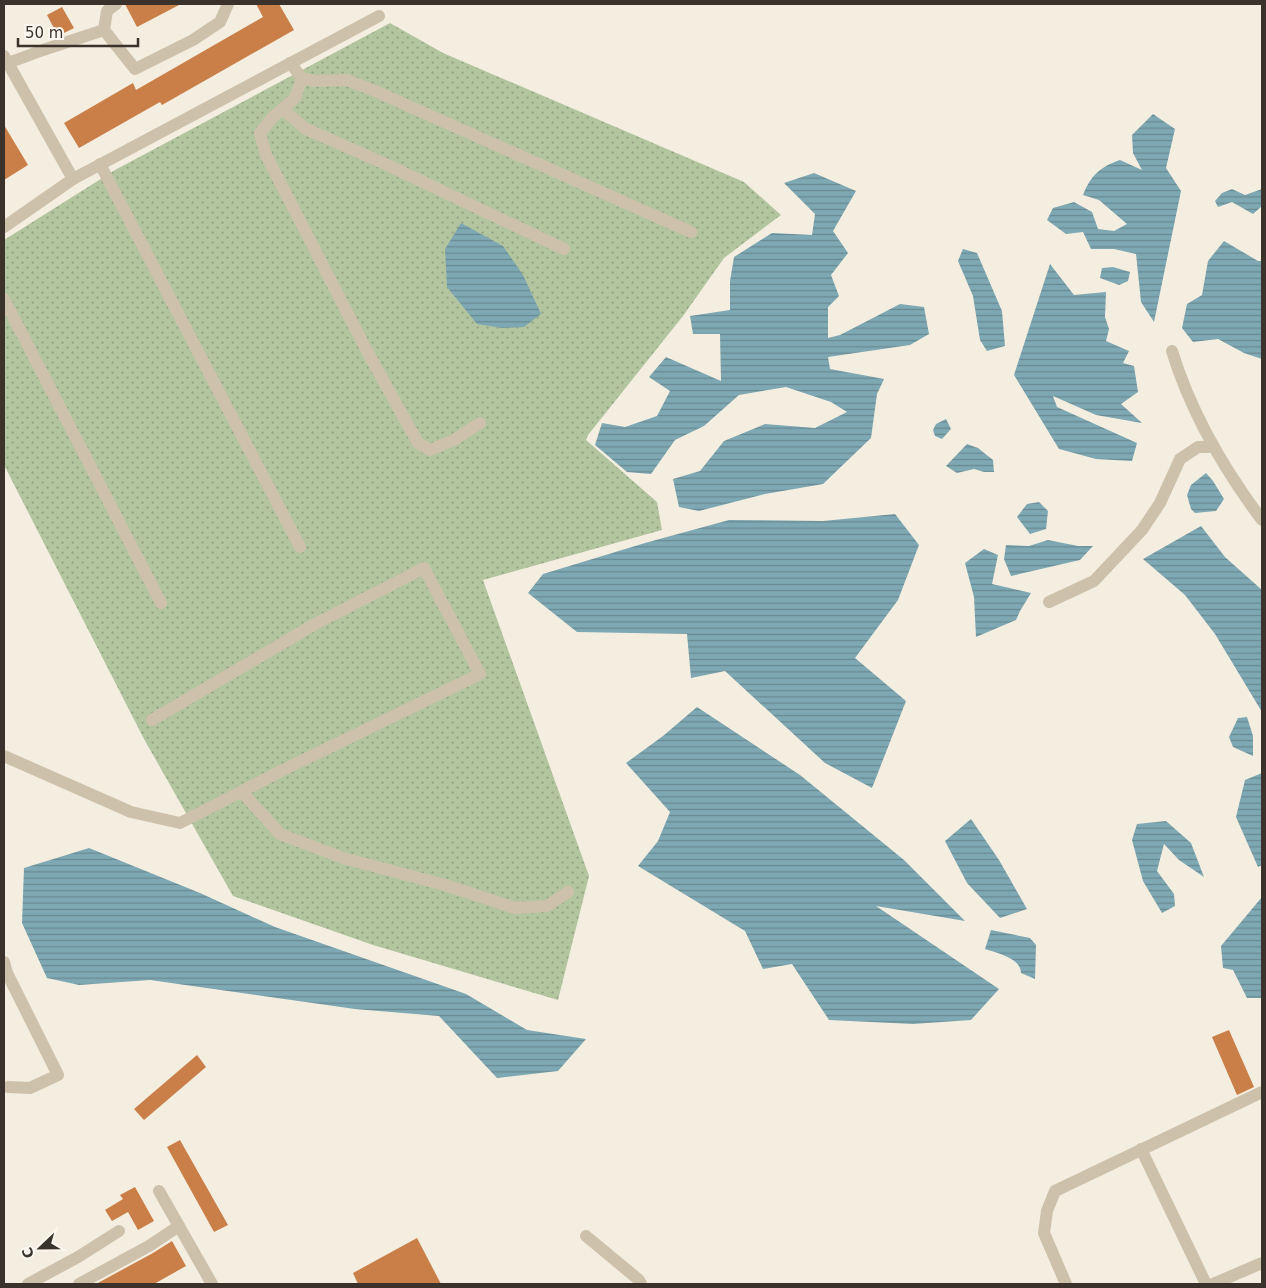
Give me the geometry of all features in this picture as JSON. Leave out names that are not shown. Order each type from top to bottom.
[{"type":"street","points":[[116,4],[107,11],[104,30],[135,69],[194,40],[220,22],[228,4]]},
{"type":"street","points":[[4,227],[73,179],[379,16]]},
{"type":"street","points":[[73,179],[7,66],[43,50],[104,30]]},
{"type":"street","points":[[290,63],[302,78],[314,81],[347,80],[375,91],[690,232]]},
{"type":"street","points":[[302,78],[295,98],[260,133],[266,155],[367,351],[418,443],[430,450],[454,440],[480,423]]},
{"type":"street","points":[[282,109],[306,129],[381,162],[564,249]]},
{"type":"street","points":[[100,164],[300,547]]},
{"type":"street","points":[[4,299],[161,603]]},
{"type":"street","points":[[1172,351],[1181,382],[1205,433],[1242,494],[1262,520]]},
{"type":"street","points":[[1049,602],[1094,581],[1142,530],[1160,503],[1180,459],[1198,447],[1214,447]]},
{"type":"street","points":[[4,756],[130,812],[180,823],[289,767],[480,674],[424,568],[314,624],[152,720]]},
{"type":"street","points":[[242,792],[280,834],[343,858],[445,885],[515,908],[548,906],[568,892]]},
{"type":"street","points":[[4,962],[7,973],[58,1076],[30,1088],[8,1087]]},
{"type":"street","points":[[1066,1284],[1044,1233],[1047,1211],[1055,1191],[1262,1092]]},
{"type":"street","points":[[1141,1149],[1206,1284]]},
{"type":"street","points":[[159,1191],[212,1284]]},
{"type":"street","points":[[79,1284],[149,1246],[179,1226]]},
{"type":"street","points":[[28,1284],[119,1232]]},
{"type":"street","points":[[586,1236],[639,1280],[641,1284]]},
{"type":"street","points":[[1213,1284],[1262,1263]]},
{"type":"green space","points":[[390,23],[443,53],[744,182],[781,215],[724,258],[683,316],[588,435],[586,440],[657,502],[662,530],[483,580],[589,876],[558,1000],[373,945],[233,896],[144,739],[4,465],[4,240],[115,170]]},
{"type":"water","points":[[1153,114],[1175,129],[1166,168],[1181,191],[1154,322],[1141,302],[1136,254],[1114,249],[1091,249],[1083,232],[1066,234],[1047,220],[1053,208],[1074,202],[1092,212],[1098,229],[1114,231],[1127,224],[1099,200],[1083,195],[1089,182],[1097,173],[1120,160],[1142,170],[1133,153],[1132,135]]},
{"type":"water","points":[[814,173],[856,191],[833,231],[848,253],[831,275],[839,296],[828,307],[828,338],[840,335],[900,304],[924,307],[929,334],[910,345],[828,357],[830,369],[884,379],[877,394],[871,438],[823,484],[765,494],[699,511],[679,507],[673,479],[700,471],[724,441],[765,424],[815,428],[847,412],[831,402],[786,387],[739,395],[704,426],[675,440],[651,474],[627,472],[595,445],[602,423],[625,427],[657,416],[670,391],[649,377],[666,357],[721,381],[720,334],[693,334],[690,316],[730,310],[730,281],[734,257],[772,233],[812,235],[815,214],[784,183]]},
{"type":"water","points":[[1232,189],[1245,195],[1262,189],[1262,206],[1253,214],[1232,202],[1218,207],[1215,201],[1222,193]]},
{"type":"water","points":[[461,223],[503,246],[523,275],[541,314],[524,327],[502,328],[477,324],[447,287],[445,249]]},
{"type":"water","points":[[1224,241],[1258,261],[1262,261],[1262,359],[1244,353],[1218,339],[1193,342],[1182,328],[1187,304],[1202,295],[1208,261]]},
{"type":"water","points":[[963,249],[977,253],[1002,311],[1005,346],[987,351],[980,340],[973,296],[958,261]]},
{"type":"water","points":[[1050,264],[1074,295],[1106,292],[1105,317],[1109,329],[1106,341],[1129,351],[1123,363],[1134,366],[1138,392],[1121,404],[1142,423],[1096,415],[1053,396],[1057,407],[1137,443],[1132,461],[1096,459],[1059,449],[1014,375]]},
{"type":"water","points":[[1113,267],[1130,272],[1128,281],[1119,285],[1100,278],[1102,268]]},
{"type":"water","points":[[946,419],[951,429],[942,439],[935,436],[933,430],[936,424]]},
{"type":"water","points":[[967,444],[978,448],[993,460],[994,472],[974,469],[957,473],[946,466]]},
{"type":"water","points":[[1206,473],[1224,499],[1216,511],[1195,513],[1191,509],[1187,495],[1191,485]]},
{"type":"water","points":[[1039,502],[1048,511],[1046,529],[1030,534],[1017,517],[1027,504]]},
{"type":"water","points":[[895,514],[919,545],[898,600],[855,658],[906,701],[872,788],[825,763],[725,671],[691,678],[687,634],[577,632],[528,593],[543,574],[729,520],[823,521]]},
{"type":"water","points":[[1201,526],[1225,557],[1262,590],[1262,712],[1215,634],[1185,595],[1143,559]]},
{"type":"water","points":[[1048,540],[1078,546],[1093,546],[1080,560],[1011,576],[1004,559],[1006,545],[1029,546]]},
{"type":"water","points":[[984,549],[998,555],[992,584],[1031,593],[1016,620],[976,637],[974,597],[965,563]]},
{"type":"water","points":[[697,707],[800,775],[904,860],[965,921],[876,906],[999,989],[971,1020],[913,1024],[829,1020],[792,964],[763,969],[745,931],[638,866],[658,841],[670,812],[626,763],[663,736]]},
{"type":"water","points":[[1247,717],[1253,736],[1253,756],[1233,747],[1229,737],[1238,718]]},
{"type":"water","points":[[1262,773],[1262,865],[1258,867],[1236,817],[1245,780]]},
{"type":"water","points":[[971,819],[999,860],[1027,909],[1000,918],[967,883],[945,841]]},
{"type":"water","points":[[1166,821],[1191,843],[1204,877],[1179,860],[1164,844],[1157,871],[1174,894],[1175,906],[1162,913],[1143,881],[1132,840],[1137,824]]},
{"type":"water","points":[[89,848],[200,893],[275,927],[466,994],[527,1030],[586,1039],[558,1071],[497,1078],[439,1016],[355,1009],[150,980],[79,985],[47,978],[22,923],[24,868]]},
{"type":"water","points":[[1262,897],[1262,998],[1247,998],[1233,970],[1223,968],[1221,946]]},
{"type":"water","points":[[991,930],[1030,938],[1036,945],[1035,979],[1021,973],[1017,963],[1013,960],[1002,954],[985,949]]},
{"type":"building","points":[[125,4],[181,4],[137,27]]},
{"type":"building","points":[[256,4],[279,4],[294,30],[162,105],[160,102],[79,148],[64,123],[133,83],[136,90],[263,17]]},
{"type":"building","points":[[62,7],[74,28],[58,36],[47,15]]},
{"type":"building","points":[[4,125],[28,165],[4,180]]},
{"type":"building","points":[[1229,1030],[1254,1087],[1237,1095],[1212,1037]]},
{"type":"building","points":[[197,1055],[206,1067],[144,1120],[134,1109]]},
{"type":"building","points":[[180,1140],[228,1225],[214,1232],[167,1147]]},
{"type":"building","points":[[135,1187],[154,1221],[138,1230],[128,1212],[112,1221],[105,1210],[123,1199],[120,1195]]},
{"type":"building","points":[[417,1238],[441,1284],[358,1284],[353,1273]]},
{"type":"building","points":[[172,1241],[186,1266],[154,1284],[96,1284],[153,1253]]}]
